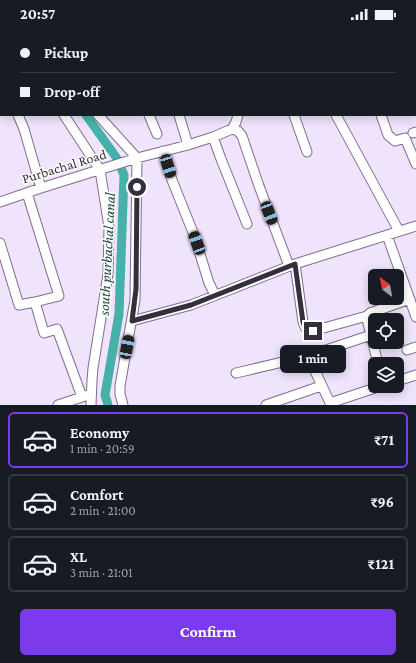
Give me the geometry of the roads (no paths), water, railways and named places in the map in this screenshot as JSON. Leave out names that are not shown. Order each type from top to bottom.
[{"type":"street","points":[[18,116],[24,129],[41,188]]},
{"type":"street","points":[[65,116],[104,169],[109,227],[108,274],[87,396]]},
{"type":"street","points":[[101,116],[137,158],[136,289],[132,321],[120,386],[120,394],[123,405]]},
{"type":"street","points":[[149,116],[157,134]]},
{"type":"street","points":[[178,116],[188,145]]},
{"type":"street","points":[[238,116],[232,129],[238,131],[242,136],[259,186],[292,265],[303,322],[306,330],[309,332],[367,316],[370,313],[410,299]]},
{"type":"street","points":[[294,116],[307,152]]},
{"type":"street","points":[[337,116],[399,231]]},
{"type":"street","points":[[381,116],[388,135],[395,141],[405,138],[416,164]]},
{"type":"street","name":"Purbachal Road","points":[[0,202],[137,158],[188,145],[232,129]]},
{"type":"street","points":[[213,136],[247,224]]},
{"type":"street","points":[[163,151],[172,180],[200,252],[209,283],[215,295]]},
{"type":"street","points":[[0,242],[19,305],[59,296],[27,193]]},
{"type":"street","points":[[132,321],[191,305],[292,265],[416,226]]},
{"type":"street","points":[[387,235],[416,317]]},
{"type":"street","points":[[35,302],[44,333],[57,329],[91,405]]},
{"type":"street","points":[[367,316],[368,321]]},
{"type":"street","points":[[236,373],[308,356],[368,336]]},
{"type":"street","points":[[308,356],[330,404],[368,391]]},
{"type":"street","points":[[404,379],[416,375]]},
{"type":"street","points":[[266,405],[321,386]]},
{"type":"street","points":[[58,405],[87,396]]},
{"type":"waterway","name":"south purbachal canal","points":[[87,116],[116,157],[124,175],[119,314],[105,395],[108,405]]}]
